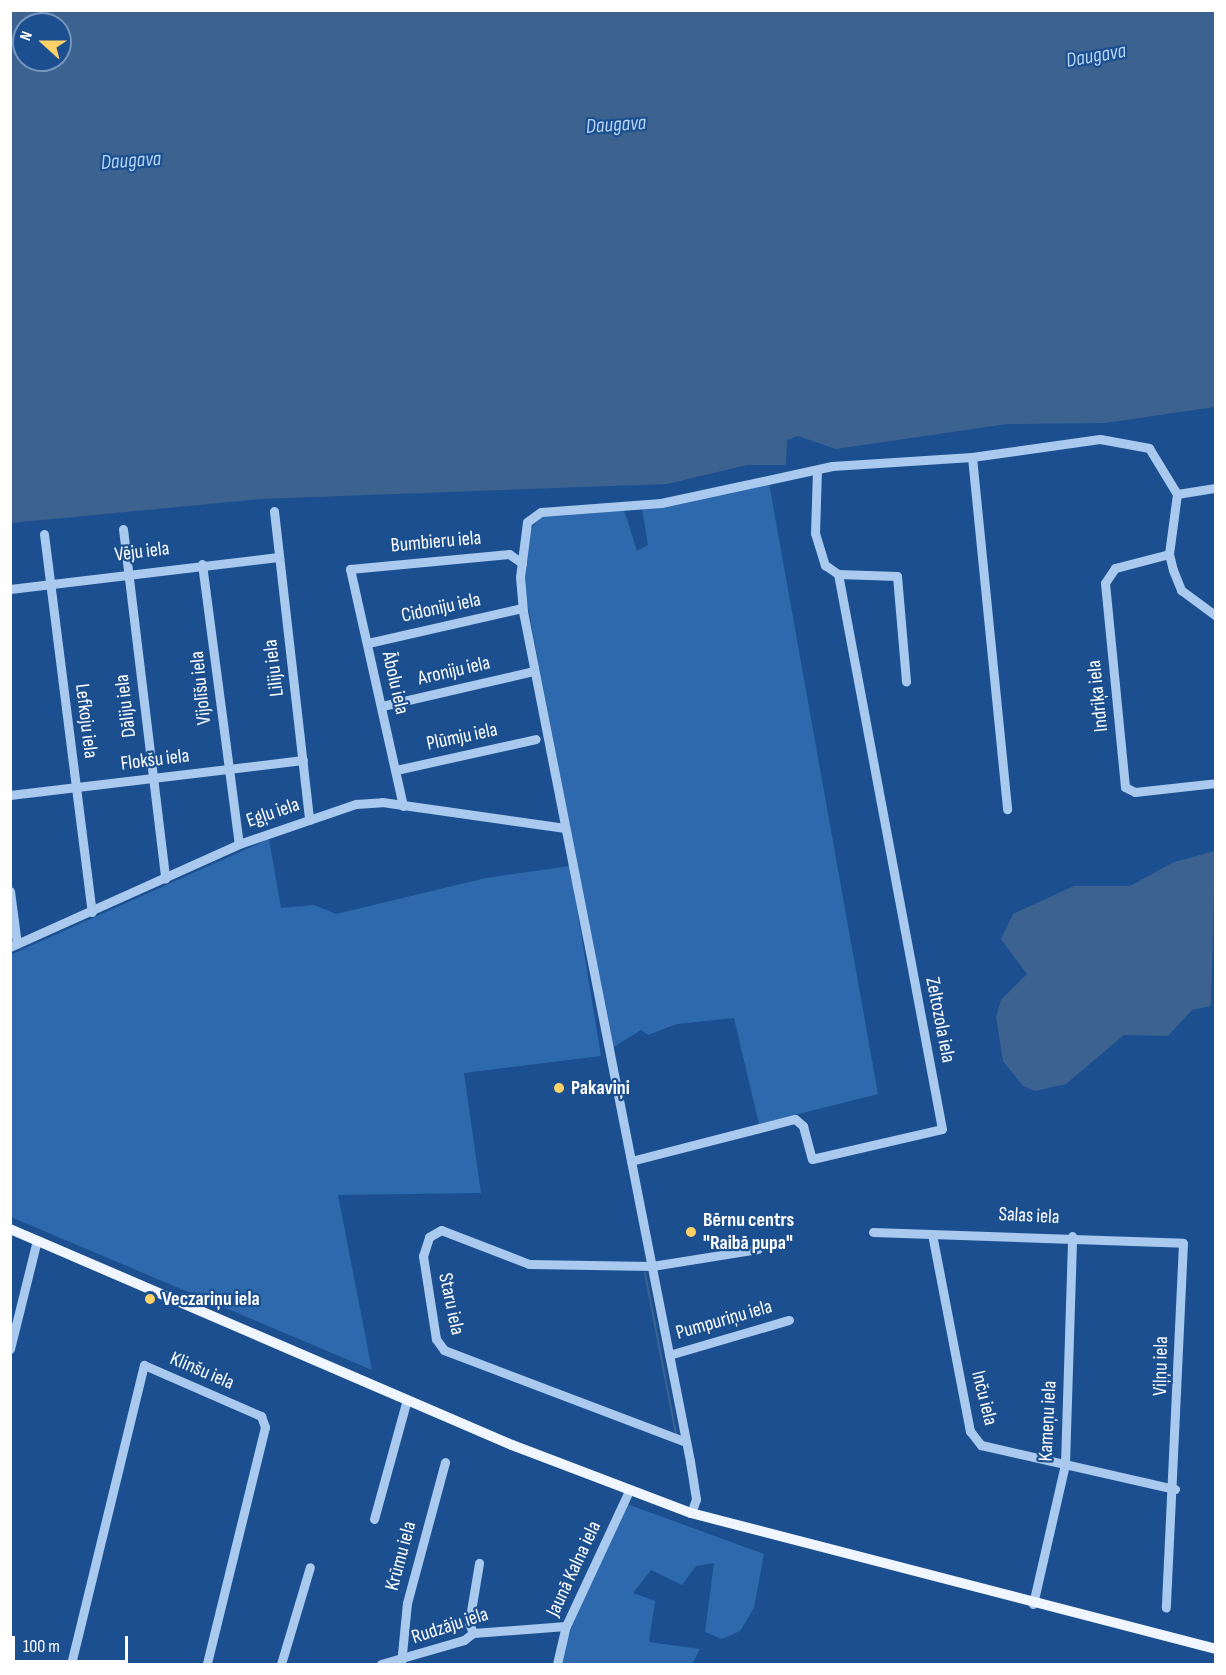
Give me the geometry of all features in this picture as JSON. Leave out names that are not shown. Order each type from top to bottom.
[{"type":"main road","points":[[10,1229],[407,1399],[629,1491],[691,1513],[1033,1604],[1215,1649]]},
{"type":"street","points":[[691,1513],[696,1499],[686,1442],[522,608],[525,529],[534,515],[661,503],[816,470],[972,457],[1119,439],[1156,454],[1177,494],[1169,555],[1182,590],[1215,616]]},
{"type":"street","points":[[972,457],[1007,808]]},
{"type":"street","points":[[816,470],[815,533],[825,565],[838,574],[897,576],[906,681]]},
{"type":"street","points":[[1177,494],[1215,488]]},
{"type":"street","name":"Liliju iela","points":[[274,512],[309,820]]},
{"type":"street","name":"Dāliju iela","points":[[123,529],[165,878]]},
{"type":"street","name":"Lefkoju iela","points":[[44,534],[92,912]]},
{"type":"street","name":"Bumbieru iela","points":[[350,569],[509,554],[522,563]]},
{"type":"street","name":"Indriķa iela","points":[[1169,555],[1106,574],[1125,787],[1135,792],[1215,783]]},
{"type":"street","name":"Vēju iela","points":[[10,589],[128,572],[278,557]]},
{"type":"street","name":"Vijolīšu iela","points":[[202,564],[239,844]]},
{"type":"street","name":"Ābolu iela","points":[[350,569],[403,806]]},
{"type":"street","name":"Zeltozola iela","points":[[631,1161],[795,1119],[803,1126],[812,1159],[942,1129],[838,574]]},
{"type":"street","name":"Cidoniju iela","points":[[368,643],[522,608]]},
{"type":"street","name":"Aroniju iela","points":[[382,706],[534,671]]},
{"type":"street","name":"Plūmju iela","points":[[396,770],[536,739]]},
{"type":"street","name":"Flokšu iela","points":[[10,795],[303,760]]},
{"type":"street","name":"Egļu iela","points":[[14,945],[92,912],[239,844],[366,802],[565,828]]},
{"type":"street","points":[[10,891],[14,945]]},
{"type":"street","name":"Staru iela","points":[[652,1266],[529,1264],[441,1230],[429,1237],[423,1256],[436,1339],[444,1350],[686,1442]]},
{"type":"street","name":"Salas iela","points":[[873,1232],[1072,1236],[1183,1243]]},
{"type":"street","name":"Inču iela","points":[[932,1234],[970,1431],[981,1445],[1175,1490]]},
{"type":"street","name":"Kameņu iela","points":[[1033,1604],[1065,1464],[1072,1236]]},
{"type":"street","points":[[10,1349],[37,1240]]},
{"type":"street","name":"Viļņu iela","points":[[1166,1608],[1175,1490],[1183,1243]]},
{"type":"street","points":[[652,1266],[758,1249]]},
{"type":"street","name":"Pumpuriņu iela","points":[[669,1355],[789,1320]]},
{"type":"street","name":"Klinšu iela","points":[[71,1665],[144,1365],[261,1416],[265,1427],[207,1665]]},
{"type":"street","points":[[374,1519],[407,1399]]},
{"type":"street","name":"Krūmu iela","points":[[400,1663],[407,1603],[445,1462]]},
{"type":"street","name":"Jaunā Kalna iela","points":[[557,1665],[566,1626],[629,1491]]},
{"type":"street","points":[[473,1633],[469,1623],[479,1563]]},
{"type":"street","points":[[281,1665],[310,1568]]},
{"type":"street","name":"Rudzāju iela","points":[[381,1665],[400,1663],[473,1633],[566,1626]]},
{"type":"shaded area","points":[[769,483],[878,1094],[759,1124],[734,1018],[677,1024],[648,1035],[641,1030],[612,1048],[524,586],[528,531],[546,513],[624,510],[637,551],[648,545],[642,508]]},
{"type":"shaded area","points":[[269,839],[281,908],[314,905],[336,914],[486,878],[570,866],[601,1056],[464,1073],[481,1193],[338,1195],[372,1370],[11,1217],[10,955]]},
{"type":"shaded area","points":[[627,1504],[764,1554],[754,1608],[740,1631],[722,1639],[705,1632],[714,1563],[696,1566],[682,1585],[651,1570],[633,1593],[655,1601],[649,1642],[700,1649],[692,1664],[560,1664],[577,1610]]},
{"type":"water","name":"Daugava","points":[[11,10],[1215,11],[1215,407],[1105,423],[1007,424],[836,449],[798,436],[787,440],[786,465],[747,465],[667,484],[261,499],[11,523]]},
{"type":"water","points":[[1215,851],[1211,1006],[1192,1010],[1168,1036],[1124,1035],[1066,1084],[1035,1091],[1023,1086],[1003,1061],[996,1017],[1001,1000],[1027,974],[1001,939],[1013,914],[1074,886],[1130,886],[1174,862]]},
{"type":"waterway","points":[[645,1273],[676,1434]]},
{"type":"place","name":"Pakaviņi","points":[[559,1088]]},
{"type":"place","name":"Bērnu centrs \"Raibā pupa\"","points":[[691,1232]]},
{"type":"place","name":"Veczariņu iela","points":[[150,1299]]}]
